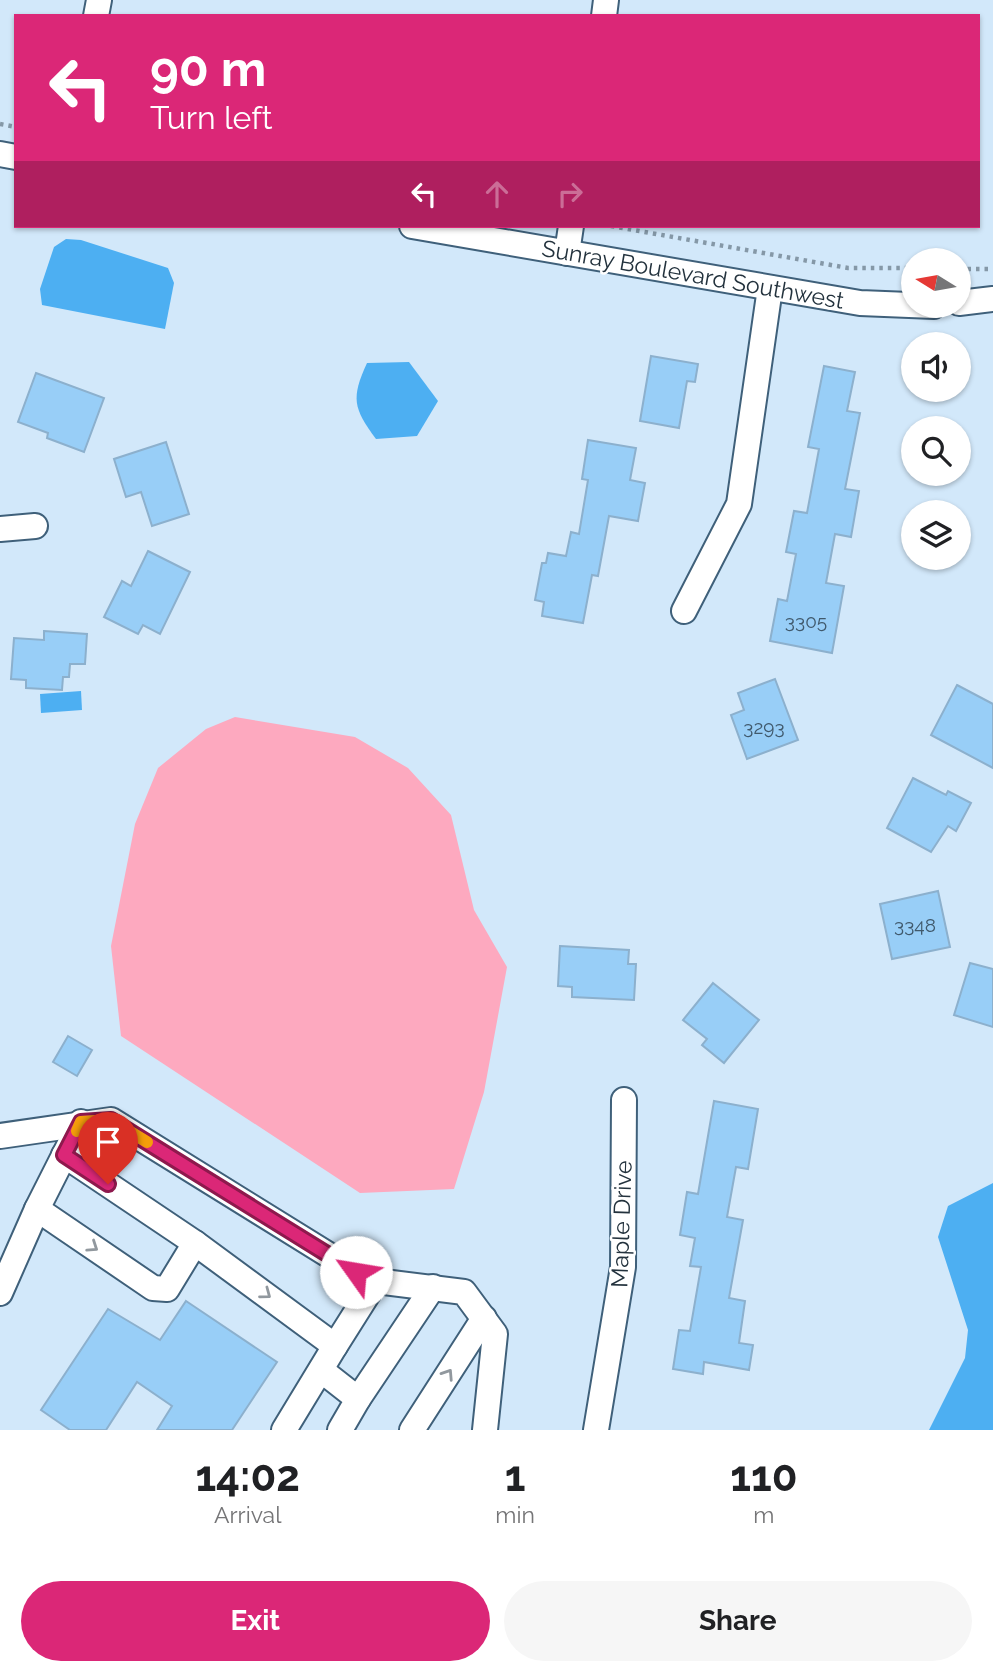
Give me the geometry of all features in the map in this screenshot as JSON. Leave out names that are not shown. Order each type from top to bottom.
[{"type":"street","name":"Sunray Boulevard Southwest","points":[[423,228],[860,303],[901,305]]},
{"type":"street","points":[[567,253],[571,228]]},
{"type":"street","points":[[684,611],[739,504],[770,288]]},
{"type":"street","points":[[971,302],[993,299]]},
{"type":"street","points":[[0,529],[35,526]]},
{"type":"street","name":"Maple Drive","points":[[596,1430],[623,1267],[624,1100]]},
{"type":"street","points":[[0,1136],[81,1122],[111,1120],[356,1272],[376,1281],[464,1293],[495,1334],[485,1430]]},
{"type":"street","points":[[0,1293],[11,1238],[37,1209],[81,1122]]},
{"type":"street","points":[[64,1155],[195,1243],[335,1346]]},
{"type":"street","points":[[37,1209],[153,1288],[167,1289],[195,1243]]},
{"type":"street","points":[[284,1430],[376,1281]]},
{"type":"street","points":[[340,1430],[433,1287]]},
{"type":"street","points":[[412,1430],[484,1318]]},
{"type":"street","points":[[321,1370],[358,1399]]},
{"type":"path","points":[[622,228],[848,268],[901,268]]},
{"type":"path","points":[[971,269],[993,269]]},
{"type":"shaded area","points":[[235,717],[355,737],[408,768],[451,815],[474,910],[507,967],[484,1092],[454,1189],[360,1193],[121,1036],[111,946],[135,824],[158,768],[206,729]]},
{"type":"water","points":[[66,239],[81,240],[168,268],[174,283],[165,329],[42,305],[40,289],[54,247]]},
{"type":"water","points":[[409,362],[438,401],[417,436],[376,439],[363,419],[357,402],[358,385],[367,363]]},
{"type":"water","points":[[81,691],[82,710],[41,713],[40,694]]},
{"type":"water","points":[[993,1183],[993,1430],[929,1430],[965,1358],[968,1330],[938,1237],[948,1206]]},
{"type":"building","points":[[651,356],[698,364],[695,382],[687,381],[679,428],[640,421]]},
{"type":"building","points":[[824,366],[855,372],[847,411],[860,413],[845,489],[859,491],[851,537],[835,534],[826,583],[844,586],[832,653],[770,641],[778,599],[787,601],[796,554],[786,552],[794,511],[807,513],[819,449],[808,447]]},
{"type":"building","points":[[36,373],[104,398],[84,452],[47,438],[48,433],[18,422]]},
{"type":"building","points":[[588,440],[636,448],[630,480],[645,483],[638,521],[609,516],[598,576],[592,575],[583,623],[542,616],[544,602],[535,600],[542,563],[546,563],[548,553],[566,556],[571,532],[579,534],[588,480],[582,479]]},
{"type":"building","points":[[166,442],[189,514],[152,526],[141,492],[126,497],[114,459]]},
{"type":"building","points":[[148,551],[190,572],[160,634],[143,625],[138,634],[104,617],[122,581],[131,586]]},
{"type":"building","points":[[44,631],[87,634],[85,664],[70,664],[69,677],[63,677],[62,690],[26,688],[26,680],[11,679],[14,638],[44,640]]},
{"type":"building","points":[[775,679],[798,740],[747,759],[731,715],[744,710],[738,693]]},
{"type":"building","points":[[957,685],[993,704],[993,768],[931,735]]},
{"type":"building","points":[[913,778],[946,795],[948,791],[971,803],[956,831],[948,826],[931,852],[887,828]]},
{"type":"building","points":[[938,891],[950,947],[892,959],[880,904]]},
{"type":"building","points":[[560,946],[629,950],[628,964],[636,964],[634,1000],[572,997],[572,987],[558,986]]},
{"type":"building","points":[[970,963],[993,969],[993,1027],[954,1015]]},
{"type":"building","points":[[713,983],[759,1020],[724,1063],[702,1045],[707,1039],[683,1020]]},
{"type":"building","points":[[68,1036],[92,1050],[77,1076],[53,1062]]},
{"type":"building","points":[[714,1101],[758,1109],[748,1169],[736,1167],[727,1217],[743,1220],[729,1298],[745,1301],[739,1343],[753,1345],[749,1370],[704,1362],[703,1374],[673,1369],[679,1330],[690,1331],[701,1267],[690,1266],[695,1238],[680,1235],[687,1192],[698,1194]]},
{"type":"building","points":[[186,1301],[277,1362],[232,1430],[157,1430],[172,1406],[137,1382],[106,1430],[70,1430],[41,1410],[108,1309],[160,1340]]},
{"type":"slow traffic","points":[[77,1131],[81,1122],[111,1120],[147,1142]]},
{"type":"route","points":[[108,1184],[64,1155],[81,1122],[111,1120],[356,1272]]}]
